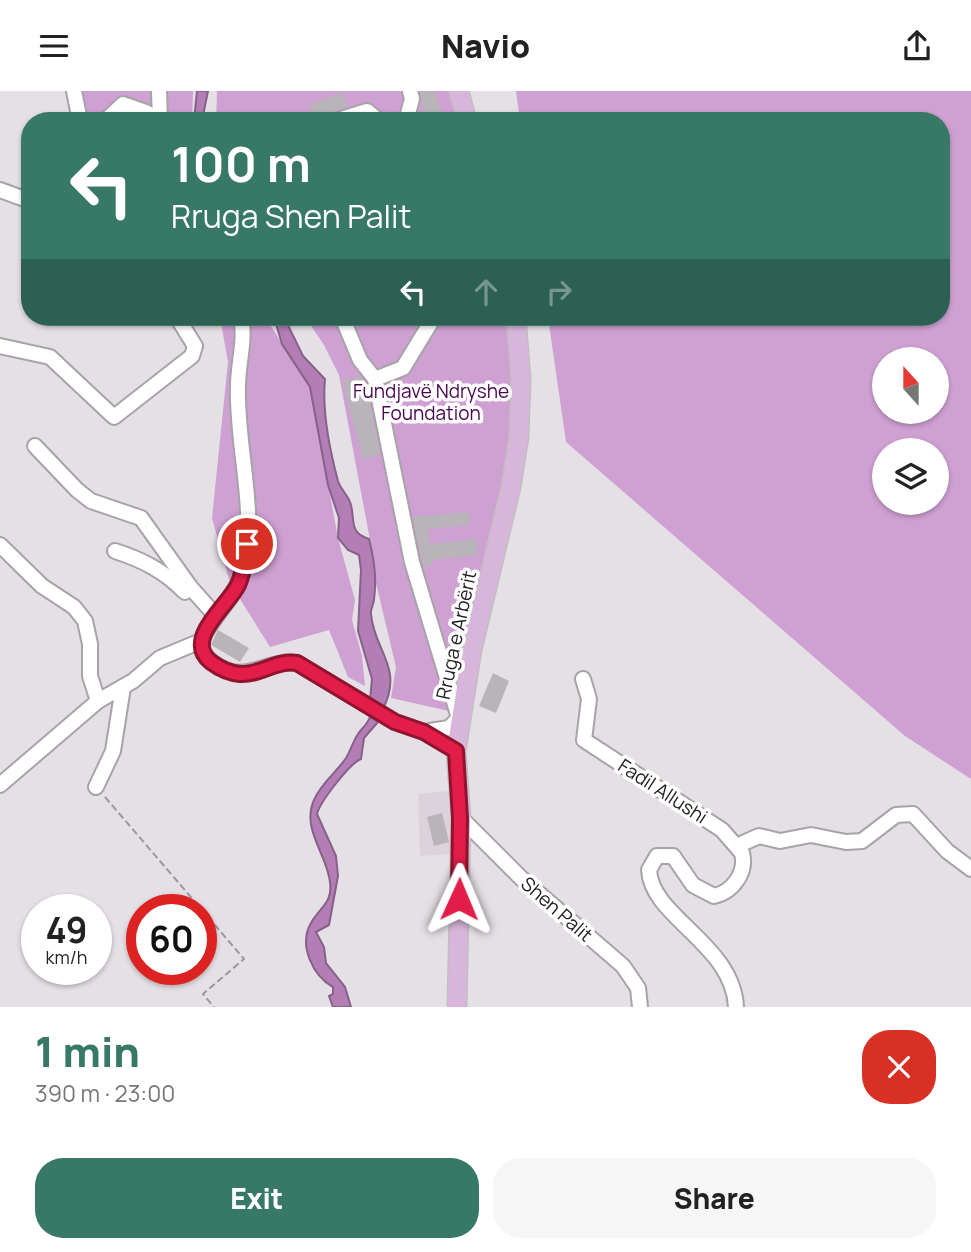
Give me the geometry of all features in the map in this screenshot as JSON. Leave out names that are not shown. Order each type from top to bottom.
[{"type":"main road","points":[[459,91],[465,112]]},
{"type":"main road","name":"Rruga e Arbërit","points":[[457,1007],[460,818],[456,751],[459,718],[471,657],[511,487],[519,437],[522,388],[517,326]]},
{"type":"street","points":[[74,91],[78,112]]},
{"type":"street","points":[[159,91],[159,112]]},
{"type":"street","points":[[406,112],[412,99],[410,91]]},
{"type":"street","points":[[115,112],[123,104],[146,112]]},
{"type":"street","points":[[0,190],[21,198]]},
{"type":"street","points":[[0,347],[50,357],[114,417],[192,356],[195,346],[183,326]]},
{"type":"street","points":[[243,326],[238,416],[248,517],[247,544],[239,582],[213,619],[200,647],[209,661],[231,673],[251,673],[279,662],[297,663],[395,722],[424,732],[456,751]]},
{"type":"street","points":[[346,326],[360,360],[375,379],[412,562],[459,718],[449,728],[424,732]]},
{"type":"street","points":[[375,379],[403,368],[429,326]]},
{"type":"street","points":[[35,446],[91,501],[141,518],[213,619]]},
{"type":"street","points":[[0,545],[42,586],[81,613],[89,632],[90,676],[98,701]]},
{"type":"street","points":[[115,551],[144,560],[171,578],[213,619]]},
{"type":"street","points":[[0,785],[98,701],[123,687],[160,658],[201,641]]},
{"type":"street","points":[[442,661],[452,665],[471,657]]},
{"type":"street","name":"Fadil Allushi","points":[[583,678],[589,699],[584,740],[703,817],[739,845]]},
{"type":"street","points":[[96,786],[113,751],[123,687]]},
{"type":"street","points":[[424,732],[443,751],[459,792]]},
{"type":"street","points":[[736,1007],[726,970],[656,891],[649,870],[657,856],[667,853],[678,860],[693,885],[714,896],[733,886],[743,868],[744,859],[739,845],[759,836],[780,841],[811,835],[846,842],[862,841],[896,815],[913,814],[947,851],[971,869]]},
{"type":"street","name":"Shen Palit","points":[[460,818],[521,878],[624,966],[638,988],[640,1007]]},
{"type":"path","points":[[96,786],[244,960],[203,994],[214,1007]]},
{"type":"shaded area","points":[[197,91],[208,91],[204,112],[195,112]]},
{"type":"shaded area","points":[[277,326],[288,326],[303,356],[325,379],[327,430],[338,481],[350,502],[354,526],[358,533],[369,539],[372,554],[375,584],[371,614],[389,670],[390,682],[383,709],[370,700],[372,679],[358,631],[361,570],[359,555],[348,550],[338,538],[339,518],[328,485],[310,387],[282,344]]},
{"type":"shaded area","points":[[370,717],[378,722],[364,738],[361,759],[336,783],[317,814],[336,856],[338,876],[329,925],[316,932],[324,947],[326,963],[345,987],[351,1007],[333,1007],[329,996],[333,994],[333,987],[314,968],[307,950],[307,932],[330,895],[328,872],[313,831],[311,811],[317,794],[346,758]]},
{"type":"shaded area","points":[[450,791],[451,854],[420,856],[418,794]]},
{"type":"green space","points":[[67,91],[193,91],[192,112],[76,112]]},
{"type":"green space","points":[[217,91],[462,91],[468,112],[216,112]]},
{"type":"green space","points":[[516,91],[971,91],[971,779],[905,736],[566,442],[549,326],[950,326],[950,112],[519,112]]},
{"type":"green space","points":[[222,326],[271,326],[310,387],[338,538],[355,600],[352,620],[362,656],[365,686],[348,677],[329,630],[270,647],[230,583],[212,518],[228,362]]},
{"type":"green space","name":"Fundjavë Ndryshe Foundation","points":[[311,326],[514,326],[519,389],[509,476],[449,711],[391,698],[396,667],[375,579],[339,375]]},
{"type":"building","points":[[435,91],[441,112],[423,112],[420,92]]},
{"type":"building","points":[[342,92],[348,106],[332,112],[312,112],[309,105]]},
{"type":"building","points":[[360,376],[366,384],[380,455],[363,459],[342,381]]},
{"type":"building","points":[[469,512],[470,525],[428,529],[430,544],[476,539],[478,555],[432,560],[433,566],[423,567],[413,517]]},
{"type":"building","points":[[218,630],[249,648],[240,662],[211,645]]},
{"type":"building","points":[[493,673],[509,681],[496,713],[479,706]]},
{"type":"building","points":[[442,813],[449,842],[434,846],[427,817]]},
{"type":"route","points":[[247,544],[239,582],[232,596],[202,636],[200,647],[203,654],[209,661],[231,673],[251,673],[279,662],[297,663],[395,722],[424,732],[456,751],[460,818],[459,899]]}]
